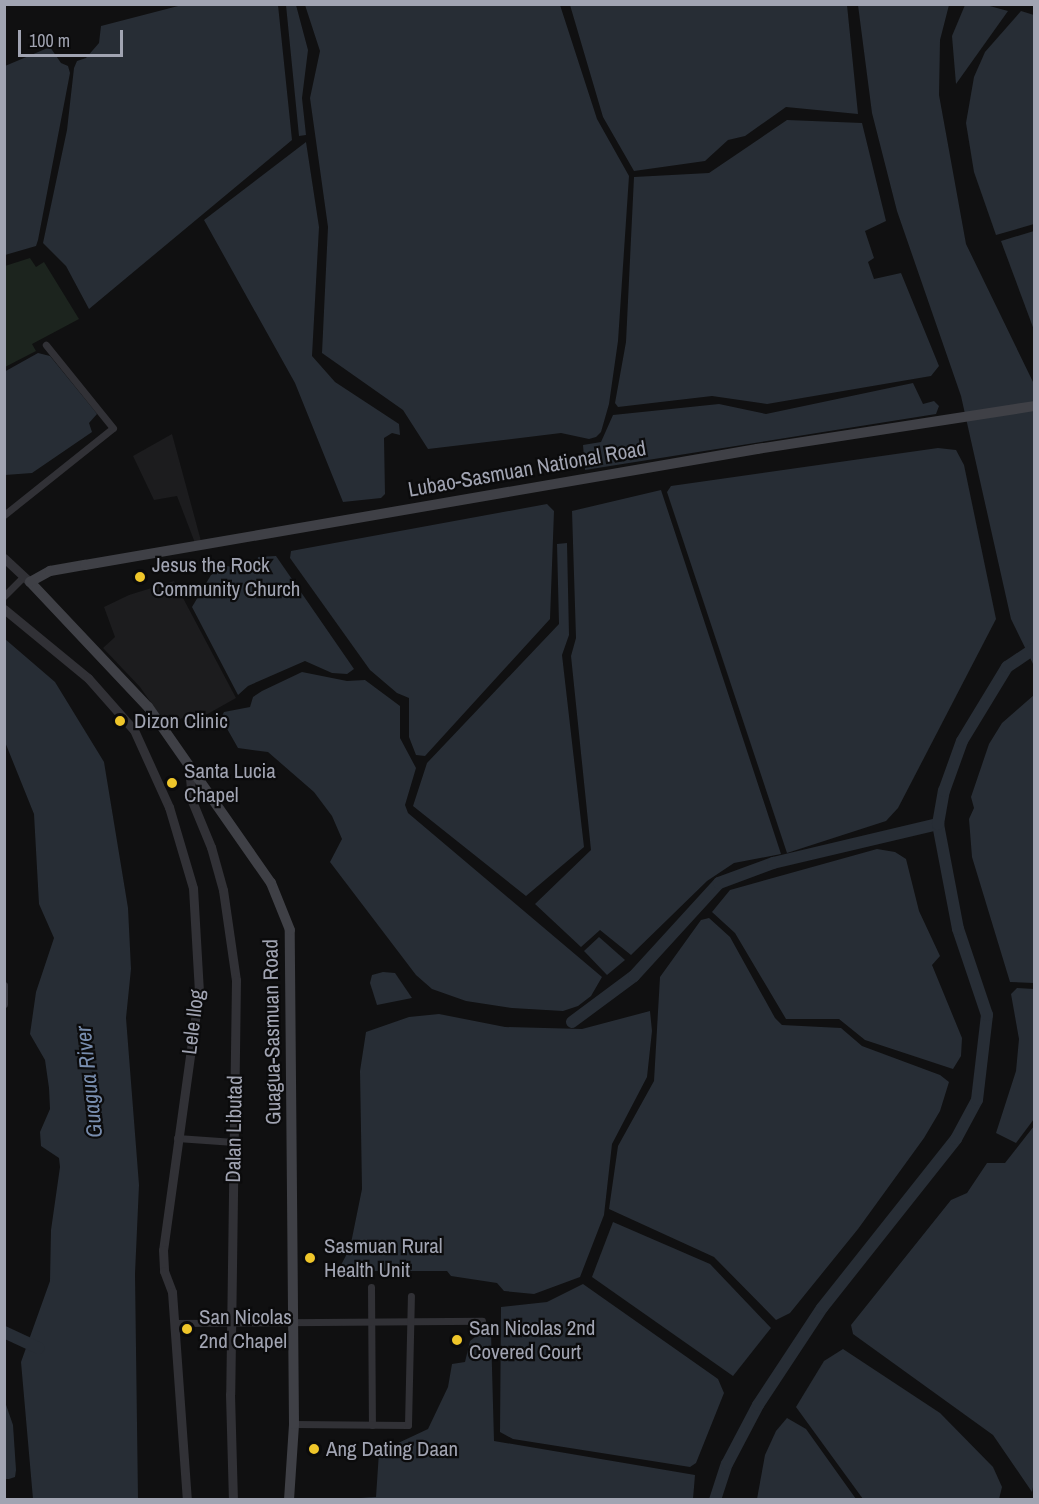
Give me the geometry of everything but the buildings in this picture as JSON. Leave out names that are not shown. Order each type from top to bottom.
[{"type":"main road","name":"Lubao-Sasmuan National Road","points":[[27,579],[51,571],[85,565],[927,422],[1035,406]]},
{"type":"main road","name":"Guagua-Sasmuan Road","points":[[27,579],[127,682],[280,896],[290,930],[294,1424],[289,1500]]},
{"type":"street","points":[[4,515],[113,428],[46,345]]},
{"type":"street","points":[[4,558],[27,579],[4,596]]},
{"type":"street","name":"Lele Ilog","points":[[4,609],[56,649],[115,704],[149,759],[182,847],[197,911],[199,975],[163,1250],[174,1323],[187,1500]]},
{"type":"street","name":"Dalan Libutad","points":[[189,766],[188,784],[211,847],[233,949],[237,1004],[232,1324],[233,1500]]},
{"type":"street","points":[[4,985],[4,1004]]},
{"type":"street","points":[[177,1138],[234,1142]]},
{"type":"street","points":[[371,1287],[372,1425]]},
{"type":"street","points":[[294,1424],[408,1425],[411,1296]]},
{"type":"street","points":[[174,1323],[292,1325],[482,1321]]},
{"type":"shaded area","points":[[30,258],[36,267],[44,262],[79,319],[32,344],[36,351],[5,367],[5,266]]},
{"type":"shaded area","points":[[172,434],[201,541],[195,543],[177,496],[154,500],[133,456]]},
{"type":"shaded area","points":[[174,581],[236,698],[188,725],[182,718],[168,727],[140,687],[103,648],[115,637],[104,607],[129,595]]},
{"type":"water","points":[[182,5],[278,5],[292,140],[89,309],[66,266],[43,243],[67,130],[74,68],[77,61],[86,58],[99,43],[101,26]]},
{"type":"water","points":[[286,5],[296,5],[308,50],[302,98],[306,135],[299,136]]},
{"type":"water","points":[[305,5],[560,5],[597,119],[629,176],[618,341],[609,404],[601,432],[596,437],[589,439],[561,433],[428,449],[403,410],[322,353],[328,227],[310,98],[320,51]]},
{"type":"water","points":[[570,5],[847,5],[858,114],[786,107],[745,136],[728,140],[705,161],[634,171],[603,117]]},
{"type":"water","points":[[858,5],[949,5],[940,40],[939,95],[966,244],[1034,384],[1034,666],[1011,619],[961,396],[897,211],[872,113]]},
{"type":"water","points":[[965,5],[986,5],[1008,11],[956,84],[952,36]]},
{"type":"water","points":[[1021,11],[1034,15],[1034,224],[996,235],[974,172],[966,123],[974,77],[985,52]]},
{"type":"water","points":[[50,47],[61,63],[68,66],[70,73],[38,240],[36,246],[5,255],[5,66]]},
{"type":"water","points":[[787,120],[862,123],[886,221],[865,231],[874,258],[868,262],[874,279],[901,273],[939,366],[931,376],[767,404],[712,396],[618,407],[615,403],[626,342],[634,177],[709,173]]},
{"type":"water","points":[[306,142],[319,227],[312,356],[335,382],[399,424],[400,435],[392,433],[384,438],[385,494],[381,498],[343,502],[295,383],[204,220]]},
{"type":"water","points":[[1034,231],[1034,330],[1001,241]]},
{"type":"water","points":[[38,353],[50,356],[97,414],[89,423],[92,432],[32,473],[5,475],[4,372]]},
{"type":"water","points":[[913,383],[923,404],[934,401],[939,406],[936,414],[585,470],[583,445],[601,442],[613,415],[719,404],[766,414]]},
{"type":"water","points":[[938,448],[956,450],[964,465],[996,619],[898,808],[886,821],[787,853],[667,492],[671,486]]},
{"type":"water","points":[[661,490],[781,854],[734,863],[707,881],[631,955],[600,930],[581,947],[535,904],[591,850],[571,656],[576,638],[572,511]]},
{"type":"water","points":[[547,504],[554,511],[550,619],[425,756],[416,755],[409,737],[409,698],[397,693],[370,670],[290,558],[291,551]]},
{"type":"water","points":[[567,543],[569,635],[562,655],[584,847],[526,896],[413,806],[427,763],[559,624],[557,544]]},
{"type":"water","points":[[276,556],[354,669],[347,674],[332,673],[305,661],[248,686],[238,695],[192,607],[211,575],[223,565],[245,570],[257,566],[258,557]]},
{"type":"water","name":"Guagua River","points":[[5,639],[55,682],[104,762],[128,908],[131,969],[126,1018],[139,1185],[135,1274],[138,1499],[33,1499],[21,1362],[50,1281],[51,1230],[60,1167],[59,1158],[41,1146],[40,1132],[50,1109],[49,1088],[45,1060],[30,1034],[36,992],[54,938],[39,904],[34,814],[5,742]]},
{"type":"water","points":[[302,672],[347,681],[365,680],[400,706],[400,738],[416,768],[405,805],[408,813],[602,977],[591,996],[578,1006],[563,1011],[512,1008],[466,1001],[432,989],[416,975],[330,862],[342,839],[332,816],[314,792],[268,752],[238,748],[221,718],[224,712],[250,707],[253,697]]},
{"type":"water","points":[[1034,695],[1034,983],[1010,982],[972,857],[969,819],[974,808],[971,797],[989,744],[1002,723]]},
{"type":"water","points":[[877,849],[895,852],[906,859],[919,911],[940,956],[932,965],[962,1038],[961,1056],[953,1069],[865,1040],[839,1019],[786,1019],[735,933],[712,912],[730,890]]},
{"type":"water","points":[[709,918],[730,937],[775,1018],[782,1025],[841,1028],[862,1046],[940,1075],[949,1082],[940,1111],[924,1138],[858,1229],[790,1313],[776,1320],[714,1257],[609,1209],[618,1146],[654,1081],[660,977],[701,920]]},
{"type":"water","points":[[599,937],[625,960],[607,975],[584,951]]},
{"type":"water","points":[[383,972],[395,973],[412,998],[377,1005],[370,983],[372,975]]},
{"type":"water","points":[[1017,988],[1034,989],[1034,1119],[1016,1143],[996,1133],[1016,1071],[1019,1039],[1011,994]]},
{"type":"water","points":[[650,1011],[652,1031],[647,1077],[612,1144],[604,1215],[580,1277],[534,1294],[504,1291],[497,1283],[451,1276],[447,1271],[344,1271],[341,1265],[350,1248],[362,1189],[360,1071],[366,1032],[409,1017],[439,1014],[505,1027],[582,1029]]},
{"type":"water","points":[[1034,1126],[1034,1482],[1032,1492],[993,1435],[853,1334],[851,1325],[951,1200],[967,1193],[987,1163],[1005,1163]]},
{"type":"water","points":[[613,1222],[710,1264],[771,1328],[733,1376],[592,1277]]},
{"type":"water","points":[[583,1284],[718,1379],[724,1393],[696,1463],[690,1467],[513,1439],[500,1432],[501,1307],[547,1302]]},
{"type":"water","points":[[491,1332],[494,1441],[695,1475],[693,1499],[345,1499],[376,1497],[379,1452],[428,1429],[448,1387],[452,1364],[465,1362],[470,1341],[480,1333]]},
{"type":"water","points":[[843,1349],[940,1413],[993,1467],[1002,1487],[999,1499],[863,1499],[796,1407],[824,1361]]},
{"type":"water","points":[[5,1402],[13,1425],[16,1470],[15,1477],[9,1479],[5,1479]]},
{"type":"water","points":[[787,1418],[806,1429],[856,1499],[757,1499],[765,1455],[776,1431]]},
{"type":"waterway","points":[[715,1500],[727,1464],[758,1405],[822,1308],[956,1139],[977,1100],[987,1015],[958,929],[938,824],[944,791],[962,741],[1007,667],[1034,649]]},
{"type":"waterway","points":[[572,1022],[634,976],[719,883],[773,863],[938,824]]},
{"type":"waterway","points":[[4,1332],[39,1348]]},
{"type":"place","name":"Jesus the Rock Community Church","points":[[140,577]]},
{"type":"place","name":"Dizon Clinic","points":[[120,721]]},
{"type":"place","name":"Santa Lucia Chapel","points":[[172,783]]},
{"type":"place","name":"Sasmuan Rural Health Unit","points":[[310,1258]]},
{"type":"place","name":"San Nicolas 2nd Chapel","points":[[187,1329]]},
{"type":"place","name":"San Nicolas 2nd Covered Court","points":[[457,1340]]},
{"type":"place","name":"Ang Dating Daan","points":[[314,1449]]}]
